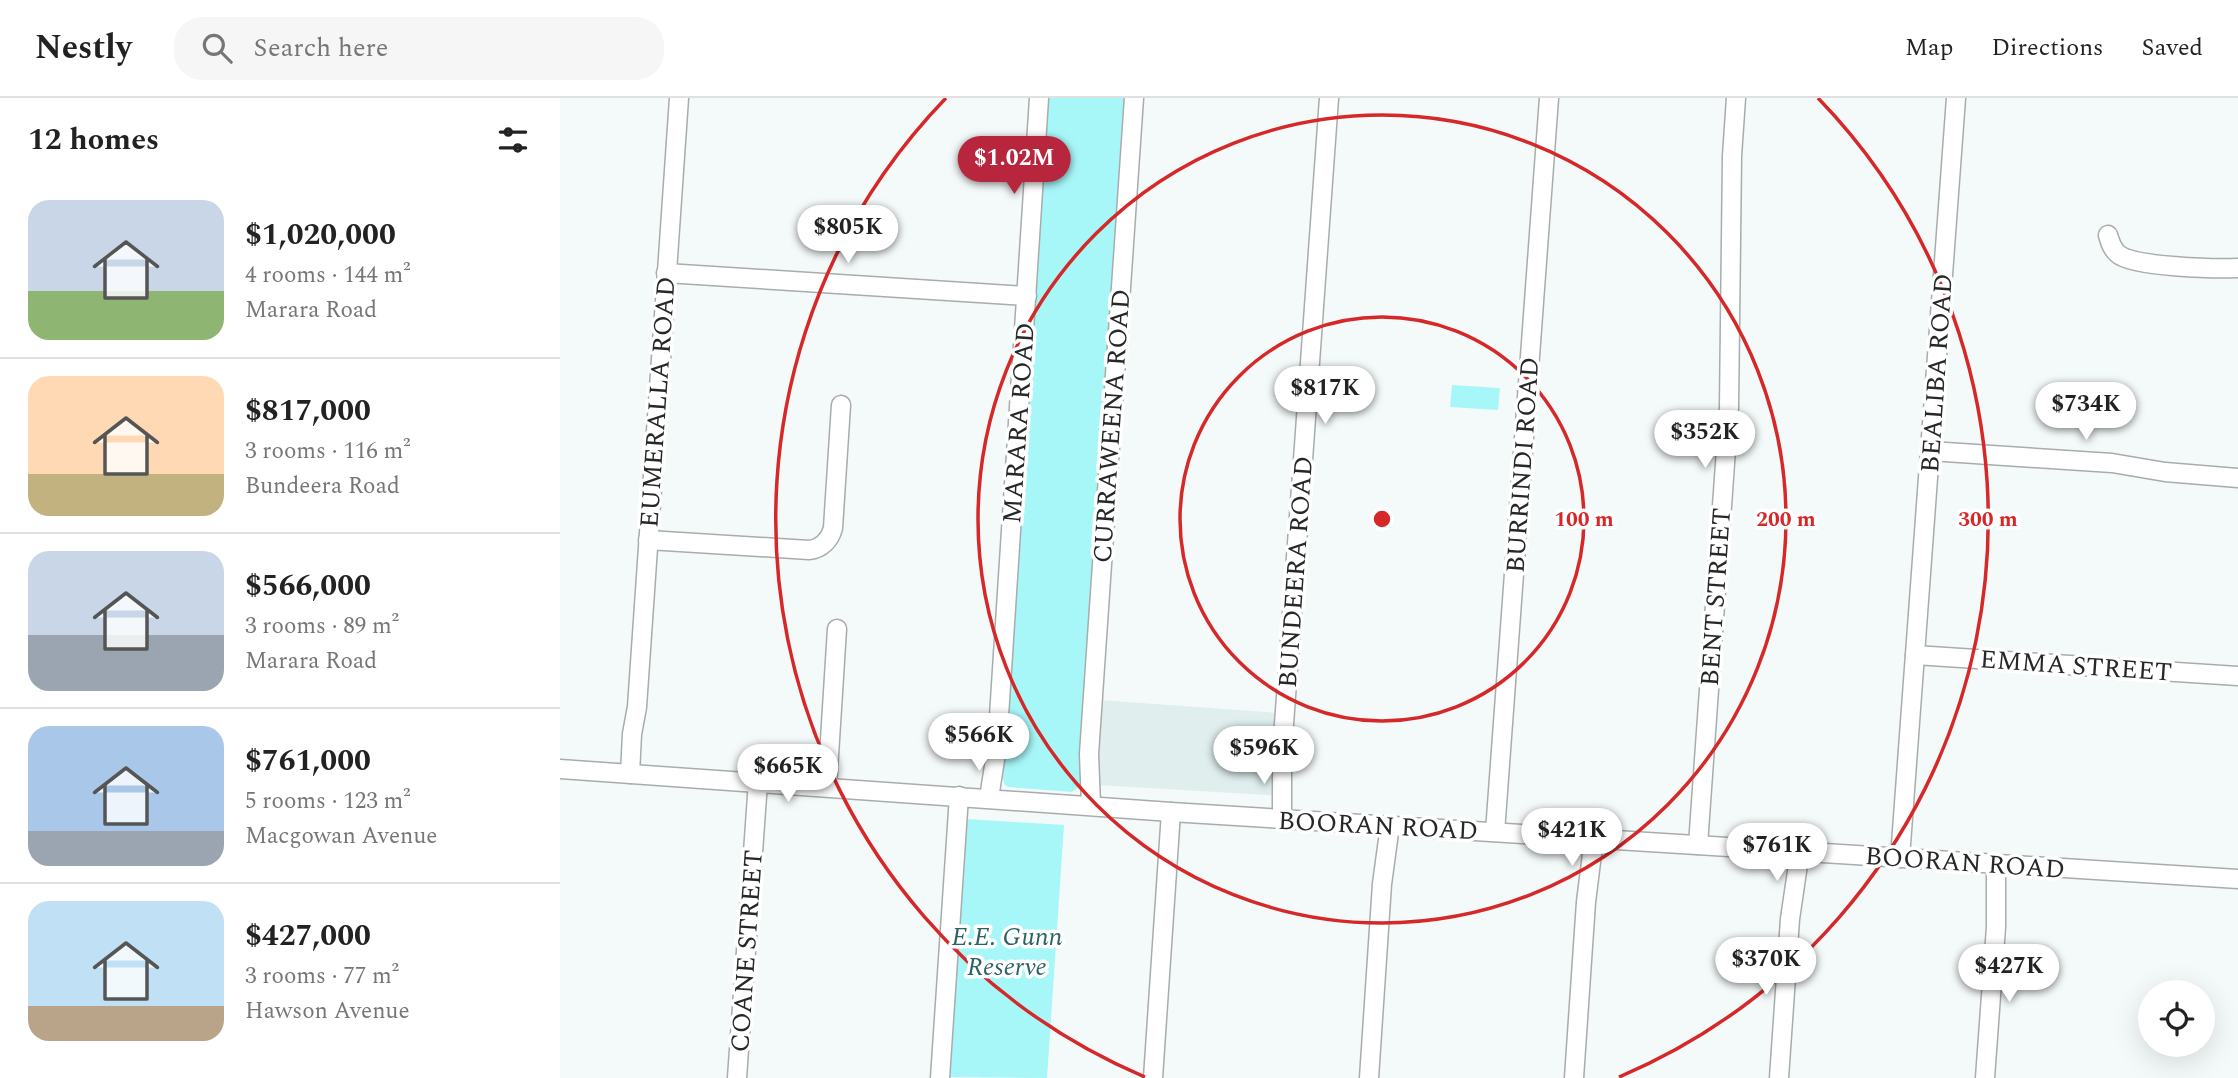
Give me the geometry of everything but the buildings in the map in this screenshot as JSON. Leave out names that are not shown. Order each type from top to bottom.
[{"type":"street","name":"EUMERALLA ROAD","points":[[634,774],[632,734],[638,707],[679,98]]},
{"type":"street","name":"MARARA ROAD","points":[[994,799],[1040,98]]},
{"type":"street","name":"CURRAWEENA ROAD","points":[[1087,805],[1133,98]]},
{"type":"street","name":"BUNDEERA ROAD","points":[[1277,819],[1329,98]]},
{"type":"street","name":"BURRINDI ROAD","points":[[1495,832],[1549,98]]},
{"type":"street","name":"BENT STREET","points":[[1698,845],[1728,408],[1732,156],[1736,98]]},
{"type":"street","name":"BEALIBA ROAD","points":[[1900,858],[1956,98]]},
{"type":"street","points":[[2108,235],[2118,255],[2135,262],[2238,268]]},
{"type":"street","points":[[666,273],[1027,296]]},
{"type":"street","points":[[648,540],[809,550],[819,547],[828,540],[833,528],[841,405]]},
{"type":"street","points":[[1930,451],[2112,463],[2182,474],[2238,478]]},
{"type":"street","points":[[827,787],[837,629]]},
{"type":"street","name":"EMMA STREET","points":[[1915,656],[2238,676]]},
{"type":"street","points":[[560,769],[560,781]]},
{"type":"street","name":"BOORAN ROAD","points":[[560,769],[1277,819],[2238,879]]},
{"type":"street","name":"COANE STREET","points":[[737,1078],[758,782]]},
{"type":"street","points":[[940,1078],[959,796]]},
{"type":"street","points":[[1153,1078],[1171,812]]},
{"type":"street","points":[[1369,1078],[1385,825]]},
{"type":"street","points":[[1574,1078],[1587,902],[1584,857],[1590,838]]},
{"type":"street","points":[[1780,1078],[1795,851]]},
{"type":"street","points":[[1985,1078],[2000,864]]},
{"type":"shaded area","points":[[1086,699],[1292,714],[1287,796],[1080,784]]},
{"type":"green space","points":[[1046,98],[1126,98],[1080,786],[1072,792],[1008,787],[1003,778]]},
{"type":"green space","points":[[1452,385],[1500,388],[1498,410],[1450,407]]},
{"type":"green space","name":"E.E. Gunn Reserve","points":[[967,819],[1064,825],[1047,1078],[949,1077]]}]
